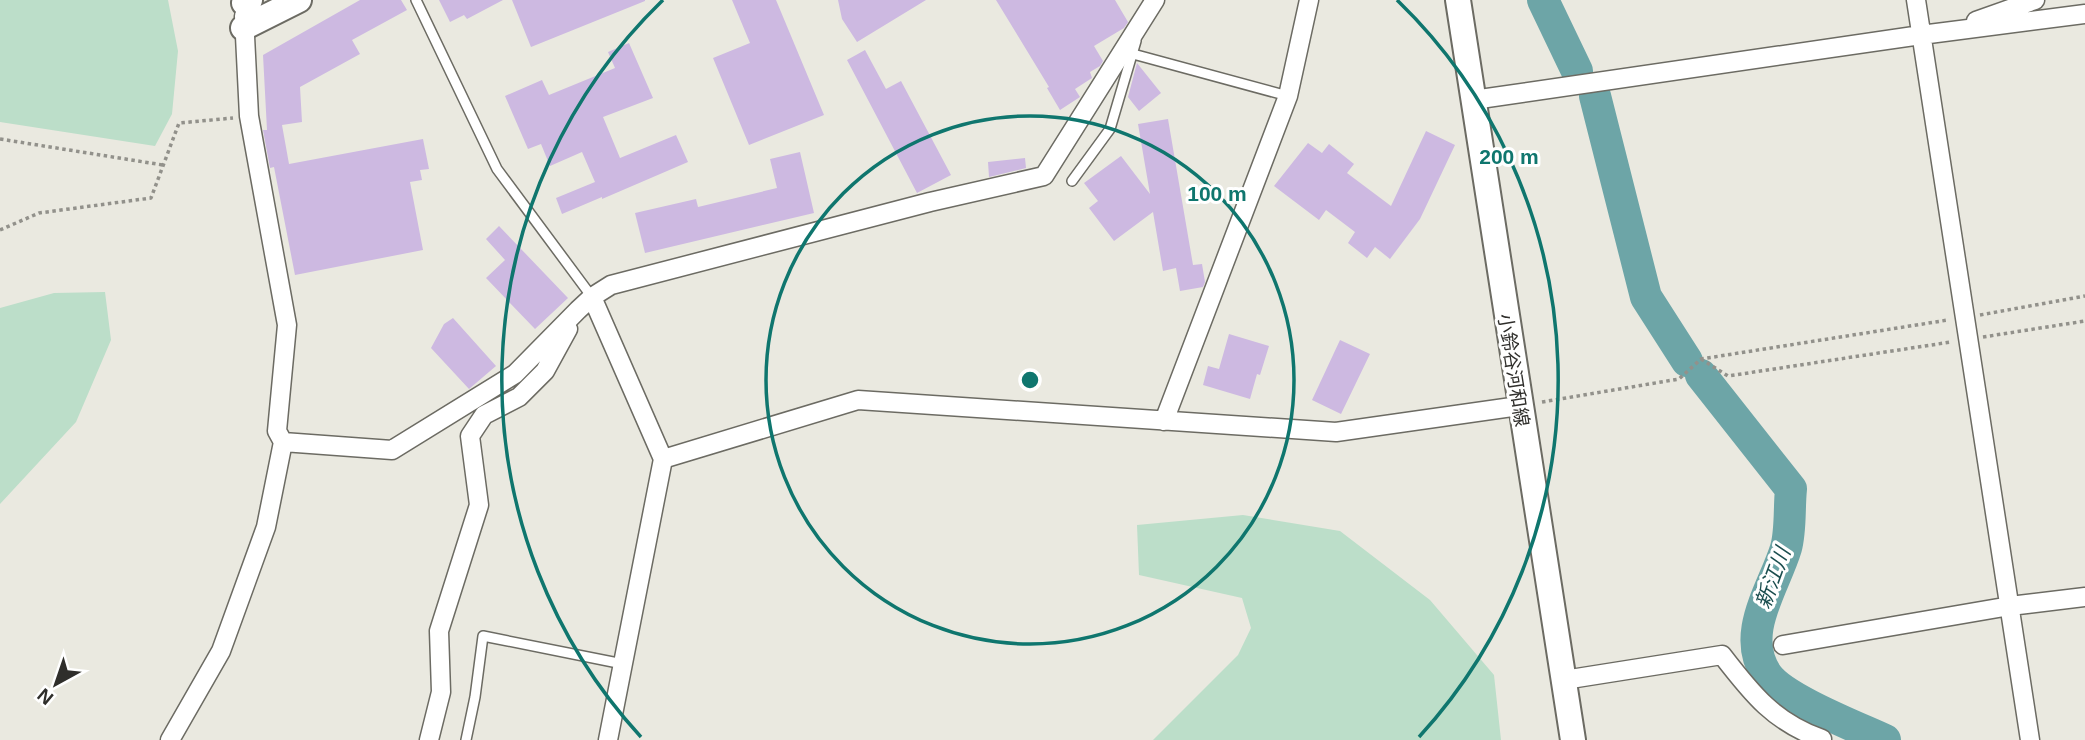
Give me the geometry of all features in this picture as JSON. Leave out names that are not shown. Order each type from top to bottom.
[{"type":"main road","points":[[243,28],[299,0]]},
{"type":"main road","name":"小鈴谷河和線","points":[[1458,0],[1573,740]]},
{"type":"street","points":[[282,442],[392,450],[515,374],[592,297],[611,285],[930,202],[1044,176],[1155,0]]},
{"type":"street","points":[[1164,421],[1288,96],[1309,0]]},
{"type":"street","points":[[1916,0],[2030,740]]},
{"type":"street","points":[[1943,32],[2035,0]]},
{"type":"street","points":[[170,740],[221,651],[266,527],[282,442],[277,431],[287,325],[249,116],[243,28],[246,1]]},
{"type":"street","points":[[1473,100],[2085,14]]},
{"type":"street","points":[[592,297],[663,459],[608,740]]},
{"type":"street","points":[[429,740],[441,692],[439,631],[479,505],[470,436],[484,415],[519,397],[545,371],[578,310]]},
{"type":"street","points":[[663,459],[858,400],[1336,432],[1519,406]]},
{"type":"street","points":[[1783,645],[2010,606],[2085,597]]},
{"type":"street","points":[[1564,680],[1723,654],[1755,698],[1800,731],[1822,739]]},
{"type":"lane","points":[[416,0],[497,169],[592,297]]},
{"type":"lane","points":[[1072,181],[1110,129],[1138,29]]},
{"type":"lane","points":[[1133,54],[1288,96]]},
{"type":"lane","points":[[466,740],[483,636],[623,664]]},
{"type":"path","points":[[0,230],[39,213],[151,198],[179,123],[249,116]]},
{"type":"path","points":[[0,139],[163,165]]},
{"type":"path","points":[[1519,406],[1679,379],[1700,359],[2085,296]]},
{"type":"path","points":[[1700,359],[1728,376],[2085,321]]},
{"type":"green space","points":[[0,0],[168,0],[178,51],[172,114],[155,146],[0,122]]},
{"type":"green space","points":[[105,292],[111,340],[76,422],[0,504],[0,308],[54,293]]},
{"type":"green space","points":[[1243,515],[1340,531],[1430,600],[1494,675],[1501,740],[1153,740],[1238,655],[1251,628],[1242,598],[1139,575],[1137,525]]},
{"type":"building","points":[[360,0],[401,0],[407,10],[352,40],[360,54],[300,87],[302,122],[282,125],[289,164],[423,139],[429,169],[420,170],[422,180],[410,182],[423,250],[295,275],[274,167],[270,168],[263,130],[267,130],[263,55]]},
{"type":"building","points":[[439,0],[503,0],[467,19],[464,15],[450,22]]},
{"type":"building","points":[[512,0],[645,0],[645,1],[531,47]]},
{"type":"building","points":[[732,0],[776,0],[824,115],[749,145],[713,58],[750,43]]},
{"type":"building","points":[[838,0],[926,0],[857,42],[842,19]]},
{"type":"building","points":[[996,0],[1115,0],[1128,22],[1124,28],[1094,46],[1103,61],[1090,72],[1092,78],[1075,89],[1080,97],[1060,110]]},
{"type":"building","points":[[629,43],[653,98],[603,117],[620,158],[676,135],[688,162],[562,214],[556,198],[595,182],[582,152],[550,166],[541,144],[528,149],[505,96],[542,80],[549,95],[615,68],[608,52]]},
{"type":"building","points":[[865,50],[886,89],[901,81],[951,175],[917,193],[847,60]]},
{"type":"building","points":[[1137,63],[1161,93],[1139,111],[1128,97]]},
{"type":"building","points":[[1168,119],[1193,265],[1202,264],[1205,282],[1203,287],[1180,291],[1176,268],[1163,271],[1153,212],[1114,241],[1089,208],[1098,201],[1084,183],[1121,156],[1150,194],[1138,124]]},
{"type":"building","points":[[1426,131],[1455,145],[1420,219],[1390,259],[1375,247],[1367,258],[1348,243],[1355,232],[1326,210],[1319,220],[1274,186],[1308,143],[1322,153],[1329,144],[1354,164],[1347,173],[1391,206]]},
{"type":"building","points":[[800,152],[814,213],[645,253],[635,213],[696,199],[698,207],[777,188],[770,159]]},
{"type":"building","points":[[1025,158],[1026,168],[989,177],[988,162]]},
{"type":"building","points":[[499,226],[568,298],[535,329],[486,278],[505,260],[486,239]]},
{"type":"building","points":[[453,318],[496,366],[469,389],[431,348],[444,324]]},
{"type":"building","points":[[1229,334],[1269,346],[1250,399],[1203,385],[1208,366],[1219,369]]},
{"type":"building","points":[[1340,340],[1370,354],[1341,414],[1312,400]]},
{"type":"waterway","name":"新江川","points":[[1543,0],[1577,71]]},
{"type":"waterway","name":"新江川","points":[[1595,96],[1646,297],[1687,361]]},
{"type":"waterway","name":"新江川","points":[[1701,375],[1791,489],[1788,541],[1761,611],[1758,627],[1756,643],[1759,659],[1767,675],[1804,703],[1885,740]]},
{"type":"waterway","points":[[1814,726],[1818,709]]}]
